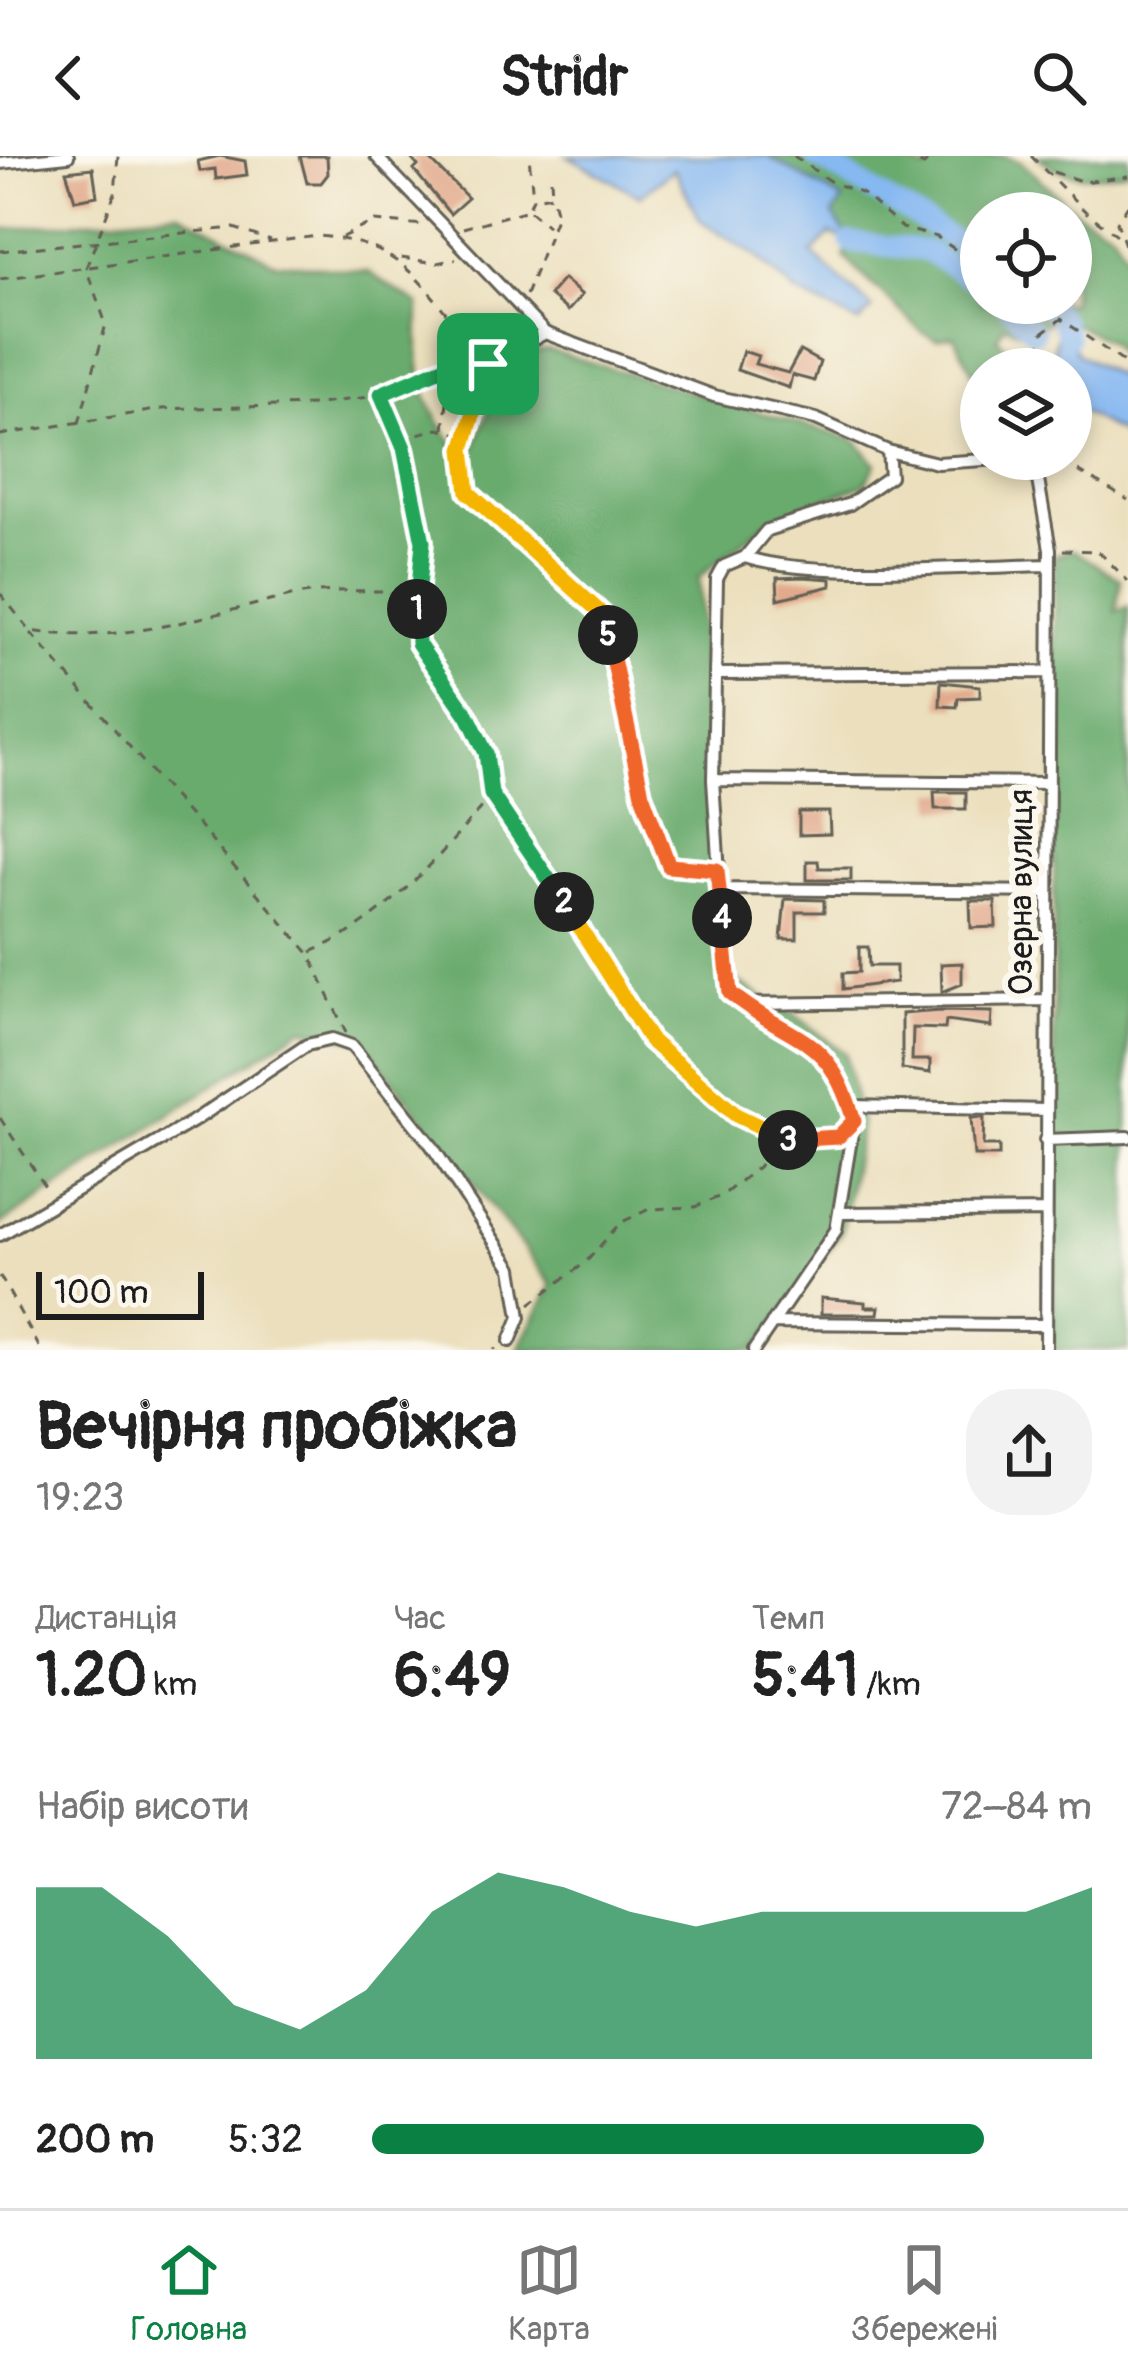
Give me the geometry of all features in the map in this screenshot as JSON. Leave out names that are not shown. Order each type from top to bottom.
[{"type":"street","points":[[0,163],[68,156]]},
{"type":"street","points":[[376,156],[545,333],[714,396],[816,419],[888,451],[937,463],[960,462]]},
{"type":"street","points":[[488,364],[545,333]]},
{"type":"street","points":[[754,1350],[836,1230],[854,1121],[835,1067],[814,1046],[730,993],[712,780],[717,579],[724,566],[745,557],[767,530],[850,503],[875,488],[890,476],[888,451]]},
{"type":"street","name":"Озерна вулиця","points":[[1039,480],[1050,549],[1046,1350]]},
{"type":"street","points":[[745,557],[765,563],[870,567],[1049,565]]},
{"type":"street","points":[[718,674],[1049,672]]},
{"type":"street","points":[[712,780],[1048,783]]},
{"type":"street","points":[[720,890],[1047,892]]},
{"type":"street","points":[[744,1004],[1046,1000]]},
{"type":"street","points":[[0,1235],[53,1199],[192,1121],[307,1045],[332,1039],[352,1046],[432,1146],[512,1268],[520,1317],[510,1341]]},
{"type":"street","points":[[850,1106],[1046,1110]]},
{"type":"street","points":[[1046,1140],[1128,1137]]},
{"type":"street","points":[[841,1213],[1046,1211]]},
{"type":"street","points":[[772,1323],[1046,1325]]},
{"type":"path","points":[[79,422],[106,324],[86,268],[115,193],[118,156]]},
{"type":"path","points":[[794,156],[818,168],[830,182],[863,194],[902,227],[937,237],[960,253]]},
{"type":"path","points":[[903,156],[924,165],[933,156]]},
{"type":"path","points":[[1031,156],[1052,171],[1087,213],[1128,243]]},
{"type":"path","points":[[0,278],[272,242],[340,238],[390,219],[450,231],[528,209],[533,198],[527,158]]},
{"type":"path","points":[[1052,171],[1084,182],[1128,176]]},
{"type":"path","points":[[521,308],[548,226],[557,215],[551,179]]},
{"type":"path","points":[[533,198],[552,195]]},
{"type":"path","points":[[1128,205],[1117,222],[1128,254]]},
{"type":"path","points":[[528,209],[548,226]]},
{"type":"path","points":[[0,251],[234,228],[272,242]]},
{"type":"path","points":[[340,238],[399,258],[437,263],[471,256]]},
{"type":"path","points":[[399,258],[488,364]]},
{"type":"path","points":[[1068,324],[1128,365]]},
{"type":"path","points":[[444,430],[452,397],[455,326]]},
{"type":"path","points":[[0,435],[161,409],[268,409],[381,394],[450,365],[488,364]]},
{"type":"path","points":[[488,364],[463,449],[468,492],[603,615],[642,794],[669,866],[717,870]]},
{"type":"path","points":[[381,394],[400,438],[423,542],[418,644]]},
{"type":"path","points":[[400,438],[444,430],[469,436]]},
{"type":"path","points":[[1092,479],[1128,500]]},
{"type":"path","points":[[1050,549],[1098,551],[1128,581]]},
{"type":"path","points":[[30,631],[82,639],[203,620],[290,596],[389,591],[477,734],[486,753],[491,794],[650,1040],[736,1115],[778,1139],[838,1137]]},
{"type":"path","points":[[0,593],[309,953],[352,1046]]},
{"type":"path","points":[[309,953],[339,941],[415,878],[446,850],[491,794]]},
{"type":"path","points":[[0,1118],[53,1199]]},
{"type":"path","points":[[520,1317],[536,1296],[586,1262],[620,1223],[649,1208],[695,1207],[724,1195],[758,1167],[778,1139]]},
{"type":"path","points":[[0,1276],[41,1350]]},
{"type":"green space","points":[[767,156],[893,156],[926,170],[939,156],[1004,156],[1021,162],[1055,192],[960,192],[960,324],[1043,324],[1022,332],[1005,325],[997,338],[1008,348],[960,348],[954,336],[936,339],[922,332],[844,257],[850,242],[832,215],[843,200]]},
{"type":"green space","points":[[1038,156],[1128,156],[1128,170],[1080,175],[1058,169]]},
{"type":"green space","points":[[178,212],[274,262],[368,272],[419,305],[426,396],[456,446],[473,450],[504,373],[525,352],[549,350],[857,441],[876,464],[865,484],[767,522],[699,577],[720,972],[795,1015],[845,1053],[861,1125],[841,1234],[755,1350],[518,1350],[552,1285],[363,1041],[302,1028],[0,1225],[0,230]]},
{"type":"green space","points":[[1092,220],[1112,231],[1128,258],[1128,366],[1109,342],[1075,324],[1092,324]]},
{"type":"green space","points":[[1073,550],[1121,580],[1116,611],[1128,607],[1128,1350],[1053,1350],[1055,555]]},
{"type":"water","points":[[568,156],[767,156],[843,200],[833,215],[850,242],[830,234],[812,254],[873,308],[859,323],[795,292],[755,255],[700,220],[674,169],[640,196]]},
{"type":"water","points":[[1057,335],[1068,338],[1074,348],[1054,348]]},
{"type":"water","points":[[1092,362],[1128,382],[1128,438],[1092,418]]},
{"type":"building","points":[[220,156],[245,161],[247,175],[216,179],[215,169],[200,171],[198,161]]},
{"type":"building","points":[[300,156],[327,156],[328,174],[321,183],[307,183]]},
{"type":"building","points":[[409,156],[426,156],[468,198],[450,214],[414,170],[418,166]]},
{"type":"building","points":[[93,168],[97,196],[75,200],[66,171]]},
{"type":"building","points":[[563,279],[582,295],[568,311],[549,295]]},
{"type":"building","points":[[743,351],[758,356],[755,364],[788,373],[800,351],[820,362],[814,381],[792,375],[789,388],[737,370]]},
{"type":"building","points":[[777,578],[831,579],[831,586],[778,599]]},
{"type":"building","points":[[941,682],[980,686],[980,697],[958,698],[957,707],[940,706]]},
{"type":"building","points":[[934,792],[966,792],[966,809],[935,809]]},
{"type":"building","points":[[799,812],[829,812],[830,834],[799,835]]},
{"type":"building","points":[[807,861],[818,861],[819,868],[851,868],[851,880],[807,880]]},
{"type":"building","points":[[785,899],[824,900],[824,912],[797,912],[797,939],[781,939]]},
{"type":"building","points":[[970,901],[995,901],[996,927],[971,928]]},
{"type":"building","points":[[859,947],[868,947],[869,966],[896,966],[896,982],[843,989],[843,973],[859,972]]},
{"type":"building","points":[[962,963],[962,984],[942,992],[941,964]]},
{"type":"building","points":[[992,1012],[991,1027],[946,1021],[945,1029],[913,1028],[912,1060],[930,1060],[930,1073],[902,1069],[902,1014]]},
{"type":"building","points":[[971,1118],[984,1118],[983,1146],[999,1146],[999,1156],[974,1156]]},
{"type":"building","points":[[821,1298],[865,1302],[865,1307],[879,1307],[878,1314],[821,1314]]},
{"type":"waterway","points":[[814,156],[960,243]]},
{"type":"waterway","points":[[850,242],[927,251],[960,272]]},
{"type":"waterway","points":[[1026,324],[1034,332]]},
{"type":"waterway","points":[[1063,324],[1068,338]]},
{"type":"route","points":[[488,364],[463,449],[468,492],[603,615],[642,794],[669,866],[717,870],[730,993],[814,1046],[835,1067],[854,1121],[838,1137],[811,1142],[778,1139],[736,1115],[650,1040],[491,794],[486,753],[468,716],[418,644],[423,542],[404,448],[381,394],[450,365],[488,364]]}]
